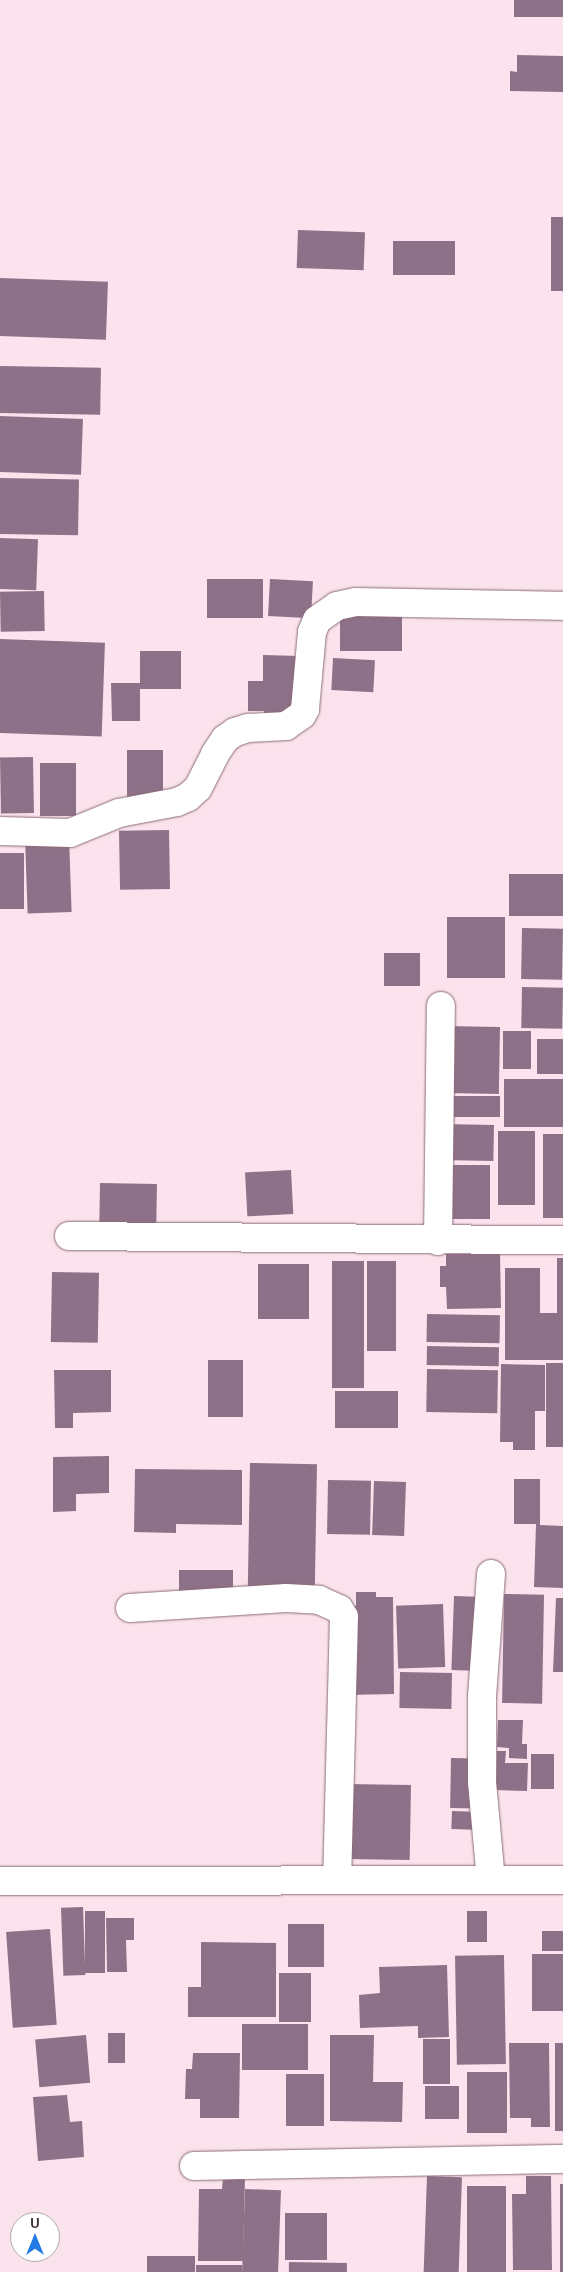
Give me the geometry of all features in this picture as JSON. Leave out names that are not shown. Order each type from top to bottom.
[{"type":"street","points":[[0,831],[70,832],[119,814],[177,802],[188,797],[198,788],[215,754],[225,740],[235,732],[248,728],[286,726],[302,715],[305,709],[312,632],[317,620],[337,606],[356,602],[563,606]]},
{"type":"street","points":[[438,1241],[441,1006]]},
{"type":"street","points":[[69,1236],[438,1241],[563,1240]]},
{"type":"street","points":[[491,1574],[482,1698],[482,1782],[491,1880]]},
{"type":"street","points":[[130,1608],[286,1598],[320,1600],[339,1609],[344,1617],[337,1880]]},
{"type":"street","points":[[0,1881],[563,1880]]},
{"type":"street","points":[[194,2166],[563,2159]]},
{"type":"building","points":[[514,0],[563,0],[563,17],[514,17]]},
{"type":"building","points":[[517,55],[563,56],[563,92],[510,91],[510,71],[517,72]]},
{"type":"building","points":[[551,217],[563,217],[563,291],[551,291]]},
{"type":"building","points":[[298,230],[365,232],[364,270],[297,268]]},
{"type":"building","points":[[393,241],[455,241],[455,275],[393,275]]},
{"type":"building","points":[[0,278],[108,282],[106,340],[0,336]]},
{"type":"building","points":[[0,366],[101,368],[100,415],[0,413]]},
{"type":"building","points":[[0,416],[83,419],[81,475],[0,472]]},
{"type":"building","points":[[0,478],[79,479],[78,535],[0,534]]},
{"type":"building","points":[[0,538],[38,539],[36,590],[0,589]]},
{"type":"building","points":[[207,579],[263,579],[263,618],[207,618]]},
{"type":"building","points":[[270,579],[313,581],[311,618],[268,616]]},
{"type":"building","points":[[44,591],[45,631],[1,632],[0,592]]},
{"type":"building","points":[[340,613],[402,613],[402,651],[340,651]]},
{"type":"building","points":[[0,639],[105,643],[102,737],[0,733]]},
{"type":"building","points":[[140,651],[181,651],[181,689],[140,689],[140,721],[112,721],[111,683],[140,683]]},
{"type":"building","points":[[263,655],[300,656],[299,711],[264,721],[264,711],[248,711],[248,681],[263,681]]},
{"type":"building","points":[[333,658],[375,660],[373,692],[331,690]]},
{"type":"building","points":[[127,750],[163,750],[163,799],[127,799]]},
{"type":"building","points":[[33,757],[34,813],[1,814],[0,758]]},
{"type":"building","points":[[40,763],[76,763],[76,816],[40,816]]},
{"type":"building","points":[[169,830],[170,889],[120,890],[119,831]]},
{"type":"building","points":[[69,837],[72,912],[28,913],[25,839]]},
{"type":"building","points":[[0,853],[24,853],[24,909],[0,909]]},
{"type":"building","points":[[509,874],[563,874],[563,916],[509,916]]},
{"type":"building","points":[[447,917],[505,917],[505,978],[447,978]]},
{"type":"building","points":[[522,928],[563,929],[562,980],[521,979]]},
{"type":"building","points":[[384,953],[420,953],[420,986],[384,986]]},
{"type":"building","points":[[522,987],[563,988],[562,1029],[521,1028]]},
{"type":"building","points":[[446,1026],[500,1027],[499,1094],[445,1093]]},
{"type":"building","points":[[503,1031],[531,1031],[531,1069],[503,1069]]},
{"type":"building","points":[[537,1039],[563,1039],[563,1074],[537,1074]]},
{"type":"building","points":[[504,1079],[563,1079],[563,1127],[504,1127]]},
{"type":"building","points":[[453,1096],[500,1096],[500,1117],[453,1117]]},
{"type":"building","points":[[442,1124],[494,1125],[493,1161],[441,1160]]},
{"type":"building","points":[[498,1131],[535,1131],[535,1205],[498,1205]]},
{"type":"building","points":[[543,1134],[563,1134],[563,1218],[543,1218]]},
{"type":"building","points":[[443,1165],[490,1165],[490,1219],[443,1219]]},
{"type":"building","points":[[291,1170],[293,1214],[247,1216],[245,1172]]},
{"type":"building","points":[[100,1183],[157,1184],[156,1231],[99,1230]]},
{"type":"building","points":[[446,1254],[500,1254],[501,1308],[447,1309],[446,1287],[440,1287],[440,1266],[446,1266]]},
{"type":"building","points":[[557,1258],[563,1258],[563,1360],[505,1360],[505,1268],[540,1268],[540,1313],[557,1313]]},
{"type":"building","points":[[332,1261],[364,1261],[364,1388],[332,1388]]},
{"type":"building","points":[[367,1261],[396,1261],[396,1351],[367,1351]]},
{"type":"building","points":[[258,1264],[309,1264],[309,1319],[258,1319]]},
{"type":"building","points":[[52,1272],[99,1273],[98,1343],[51,1342]]},
{"type":"building","points":[[427,1314],[500,1315],[500,1343],[427,1342]]},
{"type":"building","points":[[427,1346],[499,1347],[499,1366],[427,1365]]},
{"type":"building","points":[[208,1360],[243,1360],[243,1417],[208,1417]]},
{"type":"building","points":[[546,1363],[563,1363],[563,1447],[546,1447]]},
{"type":"building","points":[[501,1364],[545,1365],[545,1411],[535,1411],[535,1450],[513,1450],[513,1442],[500,1442]]},
{"type":"building","points":[[427,1369],[498,1370],[497,1413],[426,1412]]},
{"type":"building","points":[[54,1370],[111,1370],[111,1412],[73,1413],[73,1428],[55,1428]]},
{"type":"building","points":[[335,1391],[398,1391],[398,1428],[335,1428]]},
{"type":"building","points":[[109,1456],[109,1493],[76,1494],[76,1511],[53,1512],[53,1457]]},
{"type":"building","points":[[250,1463],[317,1464],[315,1595],[248,1594]]},
{"type":"building","points":[[135,1469],[242,1470],[242,1525],[176,1524],[176,1533],[134,1532]]},
{"type":"building","points":[[514,1479],[540,1479],[540,1525],[563,1526],[563,1588],[534,1587],[536,1524],[514,1524]]},
{"type":"building","points":[[328,1480],[371,1481],[370,1535],[327,1534]]},
{"type":"building","points":[[374,1481],[406,1482],[404,1536],[372,1535]]},
{"type":"building","points":[[179,1570],[233,1570],[233,1596],[179,1596]]},
{"type":"building","points":[[356,1592],[376,1592],[376,1597],[393,1597],[394,1694],[347,1695],[346,1607],[356,1606]]},
{"type":"building","points":[[504,1594],[544,1595],[542,1704],[502,1703]]},
{"type":"building","points":[[454,1596],[490,1597],[487,1671],[451,1670]]},
{"type":"building","points":[[556,1598],[563,1598],[563,1672],[553,1672]]},
{"type":"building","points":[[443,1604],[445,1667],[398,1669],[396,1606]]},
{"type":"building","points":[[400,1672],[452,1673],[451,1709],[399,1708]]},
{"type":"building","points":[[498,1720],[523,1720],[522,1744],[527,1744],[527,1759],[509,1758],[509,1748],[497,1747]]},
{"type":"building","points":[[497,1751],[506,1751],[505,1763],[528,1763],[527,1791],[496,1790]]},
{"type":"building","points":[[531,1754],[554,1754],[554,1789],[531,1789]]},
{"type":"building","points":[[451,1758],[493,1759],[492,1809],[450,1808]]},
{"type":"building","points":[[347,1784],[411,1785],[410,1860],[346,1859]]},
{"type":"building","points":[[452,1811],[487,1812],[486,1830],[451,1829]]},
{"type":"building","points":[[83,1907],[85,1975],[63,1976],[61,1908]]},
{"type":"building","points":[[85,1911],[105,1911],[105,1973],[85,1973]]},
{"type":"building","points":[[467,1911],[487,1911],[487,1942],[467,1942]]},
{"type":"building","points":[[106,1918],[134,1918],[134,1940],[126,1940],[127,1972],[107,1972]]},
{"type":"building","points":[[288,1924],[324,1924],[324,1967],[288,1967]]},
{"type":"building","points":[[50,1929],[57,2025],[13,2028],[6,1932]]},
{"type":"building","points":[[542,1931],[563,1931],[563,1951],[542,1951]]},
{"type":"building","points":[[201,1942],[276,1943],[276,2017],[188,2017],[188,1987],[201,1987]]},
{"type":"building","points":[[532,1954],[563,1954],[563,2011],[532,2011]]},
{"type":"building","points":[[504,1955],[506,2064],[457,2065],[455,1956]]},
{"type":"building","points":[[447,1965],[449,2037],[418,2038],[418,2026],[360,2028],[359,1995],[380,1993],[379,1967]]},
{"type":"building","points":[[279,1973],[311,1973],[311,2022],[279,2022]]},
{"type":"building","points":[[242,2024],[308,2024],[308,2070],[242,2070]]},
{"type":"building","points":[[108,2033],[125,2033],[125,2063],[108,2063]]},
{"type":"building","points":[[86,2035],[90,2083],[39,2087],[35,2039]]},
{"type":"building","points":[[330,2035],[374,2035],[373,2082],[403,2082],[402,2122],[330,2121]]},
{"type":"building","points":[[423,2039],[450,2039],[450,2084],[423,2084]]},
{"type":"building","points":[[509,2043],[549,2043],[550,2127],[531,2127],[531,2118],[510,2118]]},
{"type":"building","points":[[555,2043],[563,2043],[563,2131],[555,2131]]},
{"type":"building","points":[[193,2053],[240,2053],[239,2118],[200,2118],[200,2099],[185,2099],[186,2069],[192,2069]]},
{"type":"building","points":[[467,2072],[507,2072],[507,2133],[467,2133]]},
{"type":"building","points":[[286,2074],[324,2074],[324,2126],[286,2126]]},
{"type":"building","points":[[425,2086],[459,2086],[459,2119],[425,2119]]},
{"type":"building","points":[[67,2095],[70,2122],[82,2121],[84,2157],[38,2161],[33,2097]]},
{"type":"building","points":[[427,2176],[462,2177],[459,2272],[424,2272]]},
{"type":"building","points":[[526,2176],[551,2176],[552,2270],[513,2270],[512,2194],[526,2194]]},
{"type":"building","points":[[223,2177],[245,2177],[243,2261],[198,2261],[199,2189],[222,2189]]},
{"type":"building","points":[[560,2184],[563,2184],[563,2272],[560,2272]]},
{"type":"building","points":[[467,2186],[506,2186],[506,2272],[467,2272]]},
{"type":"building","points":[[245,2189],[281,2190],[278,2272],[242,2272]]},
{"type":"building","points":[[285,2213],[327,2213],[327,2260],[285,2260]]},
{"type":"building","points":[[147,2256],[195,2256],[195,2272],[147,2272]]},
{"type":"building","points":[[289,2262],[347,2263],[347,2272],[289,2272]]},
{"type":"building","points":[[196,2265],[242,2265],[242,2272],[196,2272]]}]
